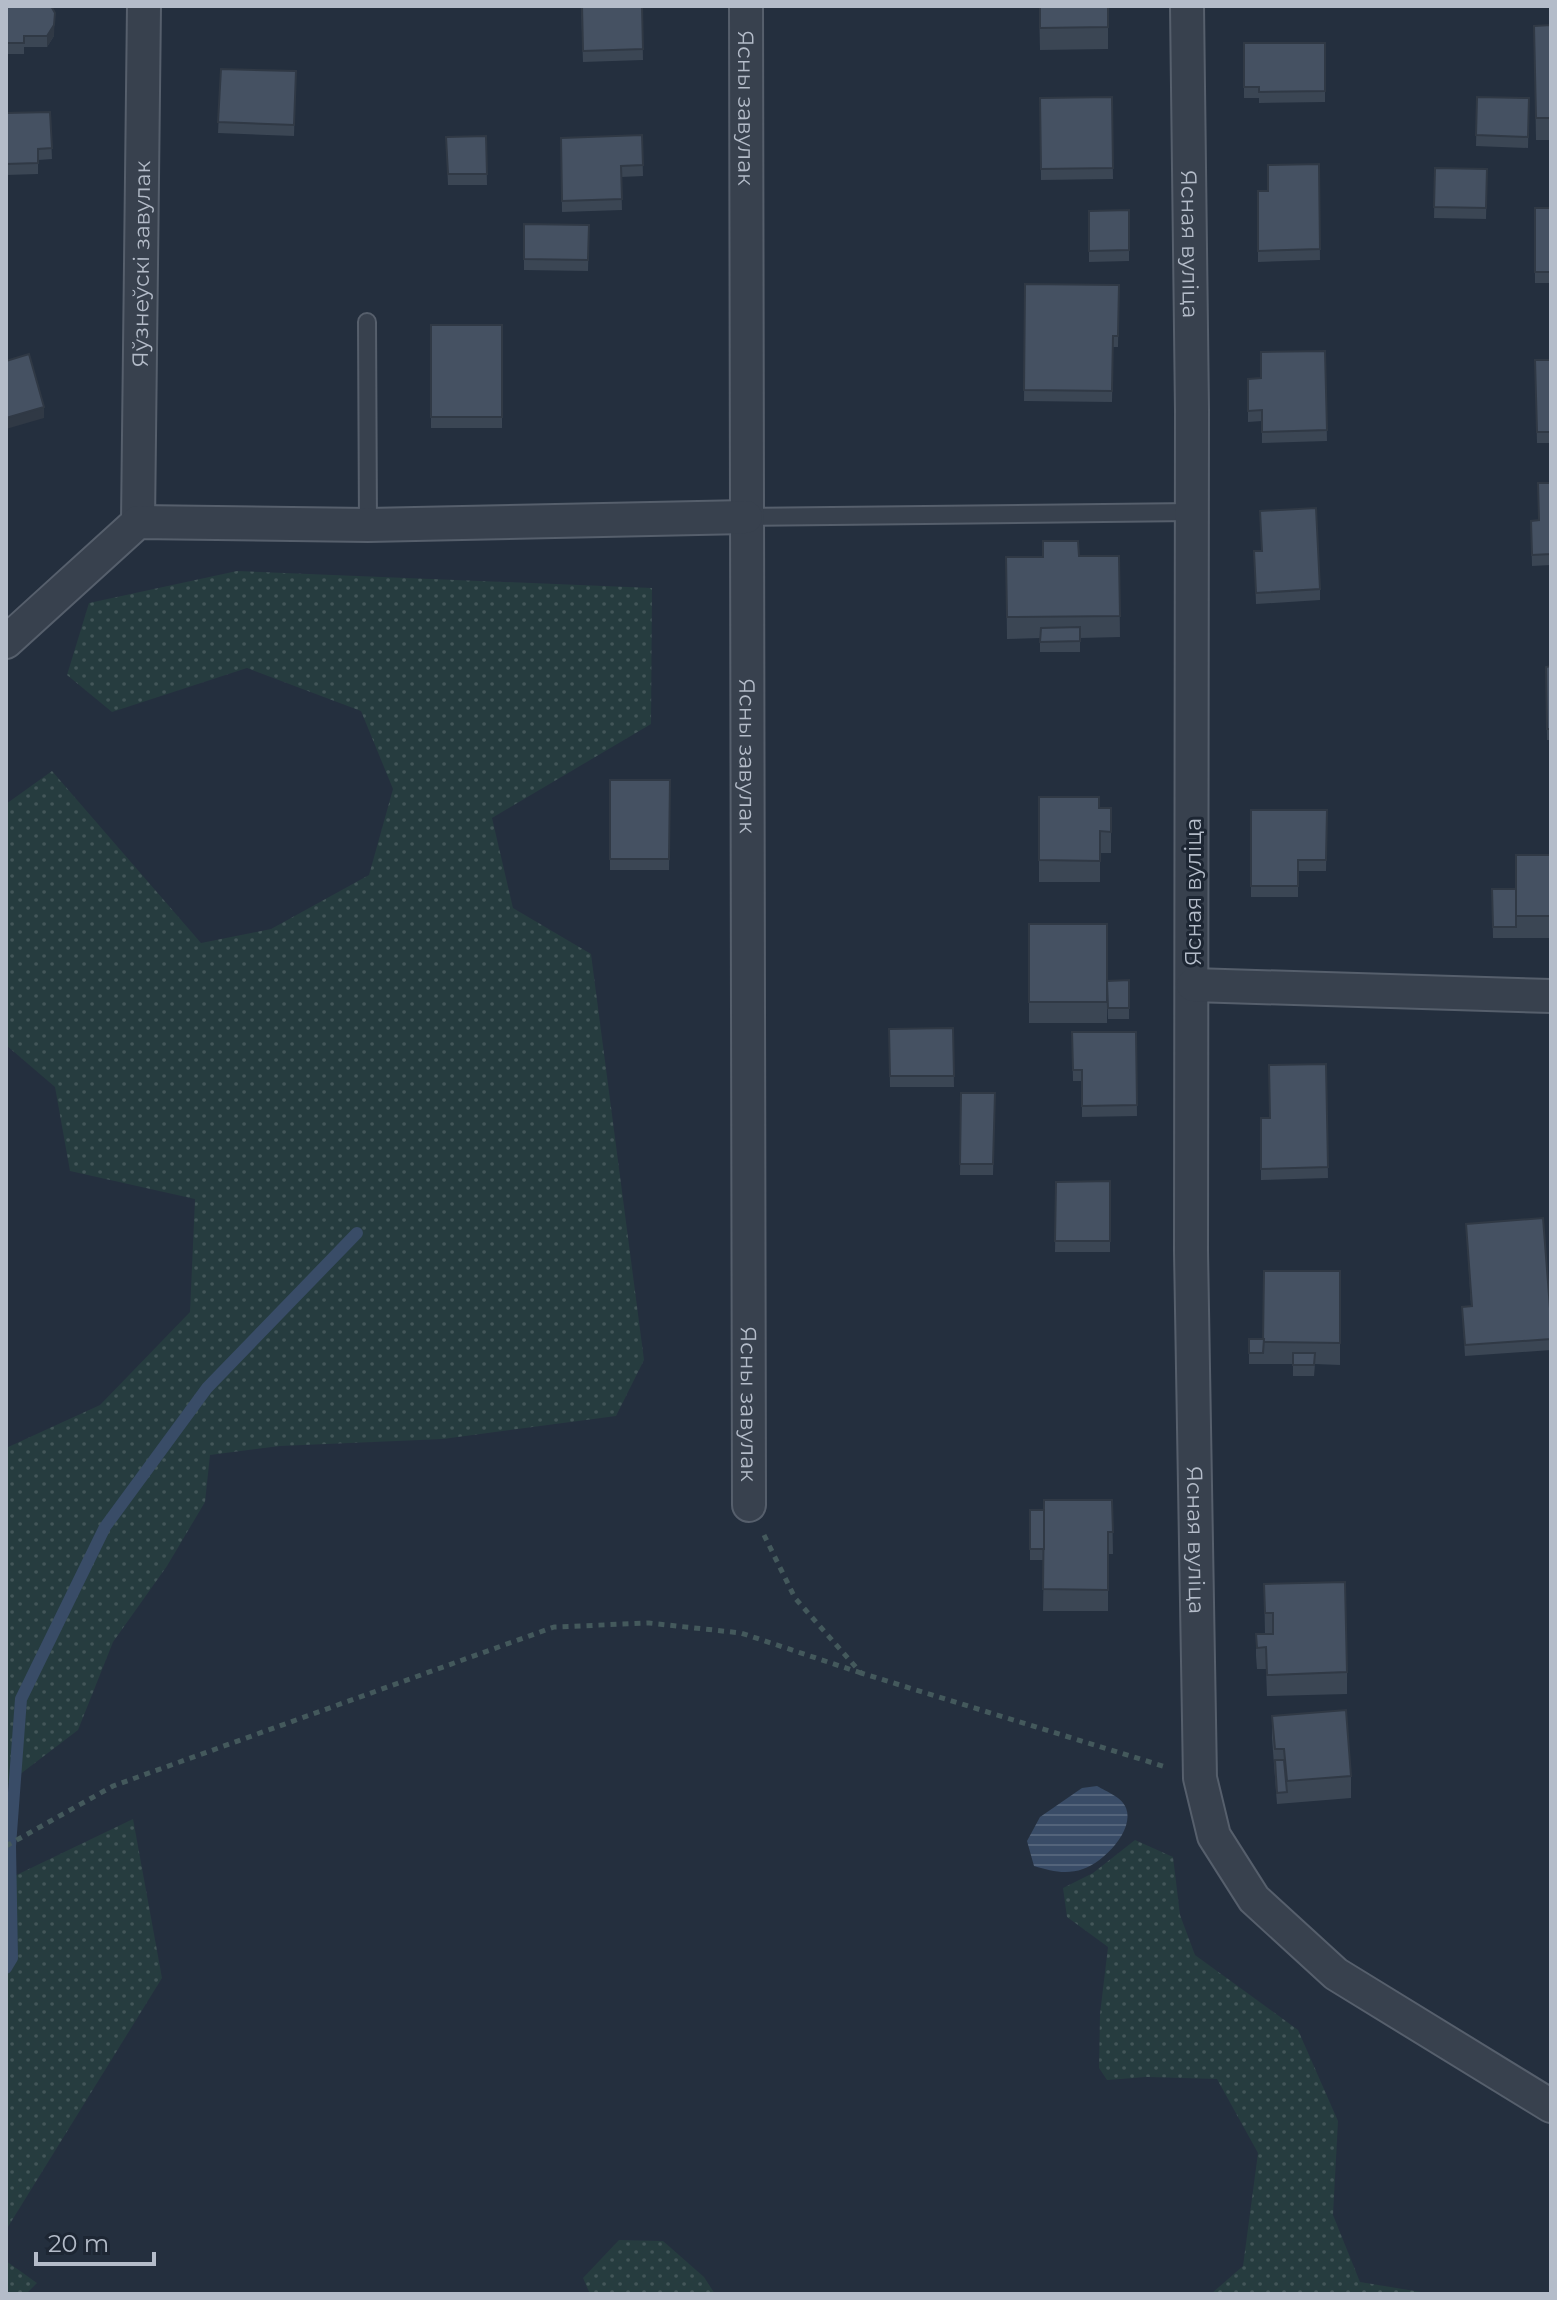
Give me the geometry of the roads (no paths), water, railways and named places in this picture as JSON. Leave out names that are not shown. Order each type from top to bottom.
[{"type":"street","name":"Яўзнеўскі завулак","points":[[138,522],[144,6]]},
{"type":"street","name":"Ясны завулак","points":[[746,6],[749,1505]]},
{"type":"street","name":"Ясная вуліца","points":[[1187,6],[1192,512],[1191,1251],[1200,1778],[1214,1836],[1254,1899],[1336,1974],[1551,2106]]},
{"type":"street","points":[[6,642],[138,522],[368,525],[746,517]]},
{"type":"street","points":[[1193,985],[1551,996]]},
{"type":"lane","points":[[367,322],[368,525]]},
{"type":"lane","points":[[746,517],[1192,512]]},
{"type":"water","points":[[1097,1786],[1124,1804],[1128,1817],[1122,1835],[1108,1853],[1091,1866],[1077,1871],[1058,1872],[1034,1866],[1027,1841],[1040,1817],[1082,1788]]},
{"type":"waterway","points":[[6,1968],[12,1958],[10,1846],[21,1699],[105,1527],[207,1388],[357,1233]]}]
